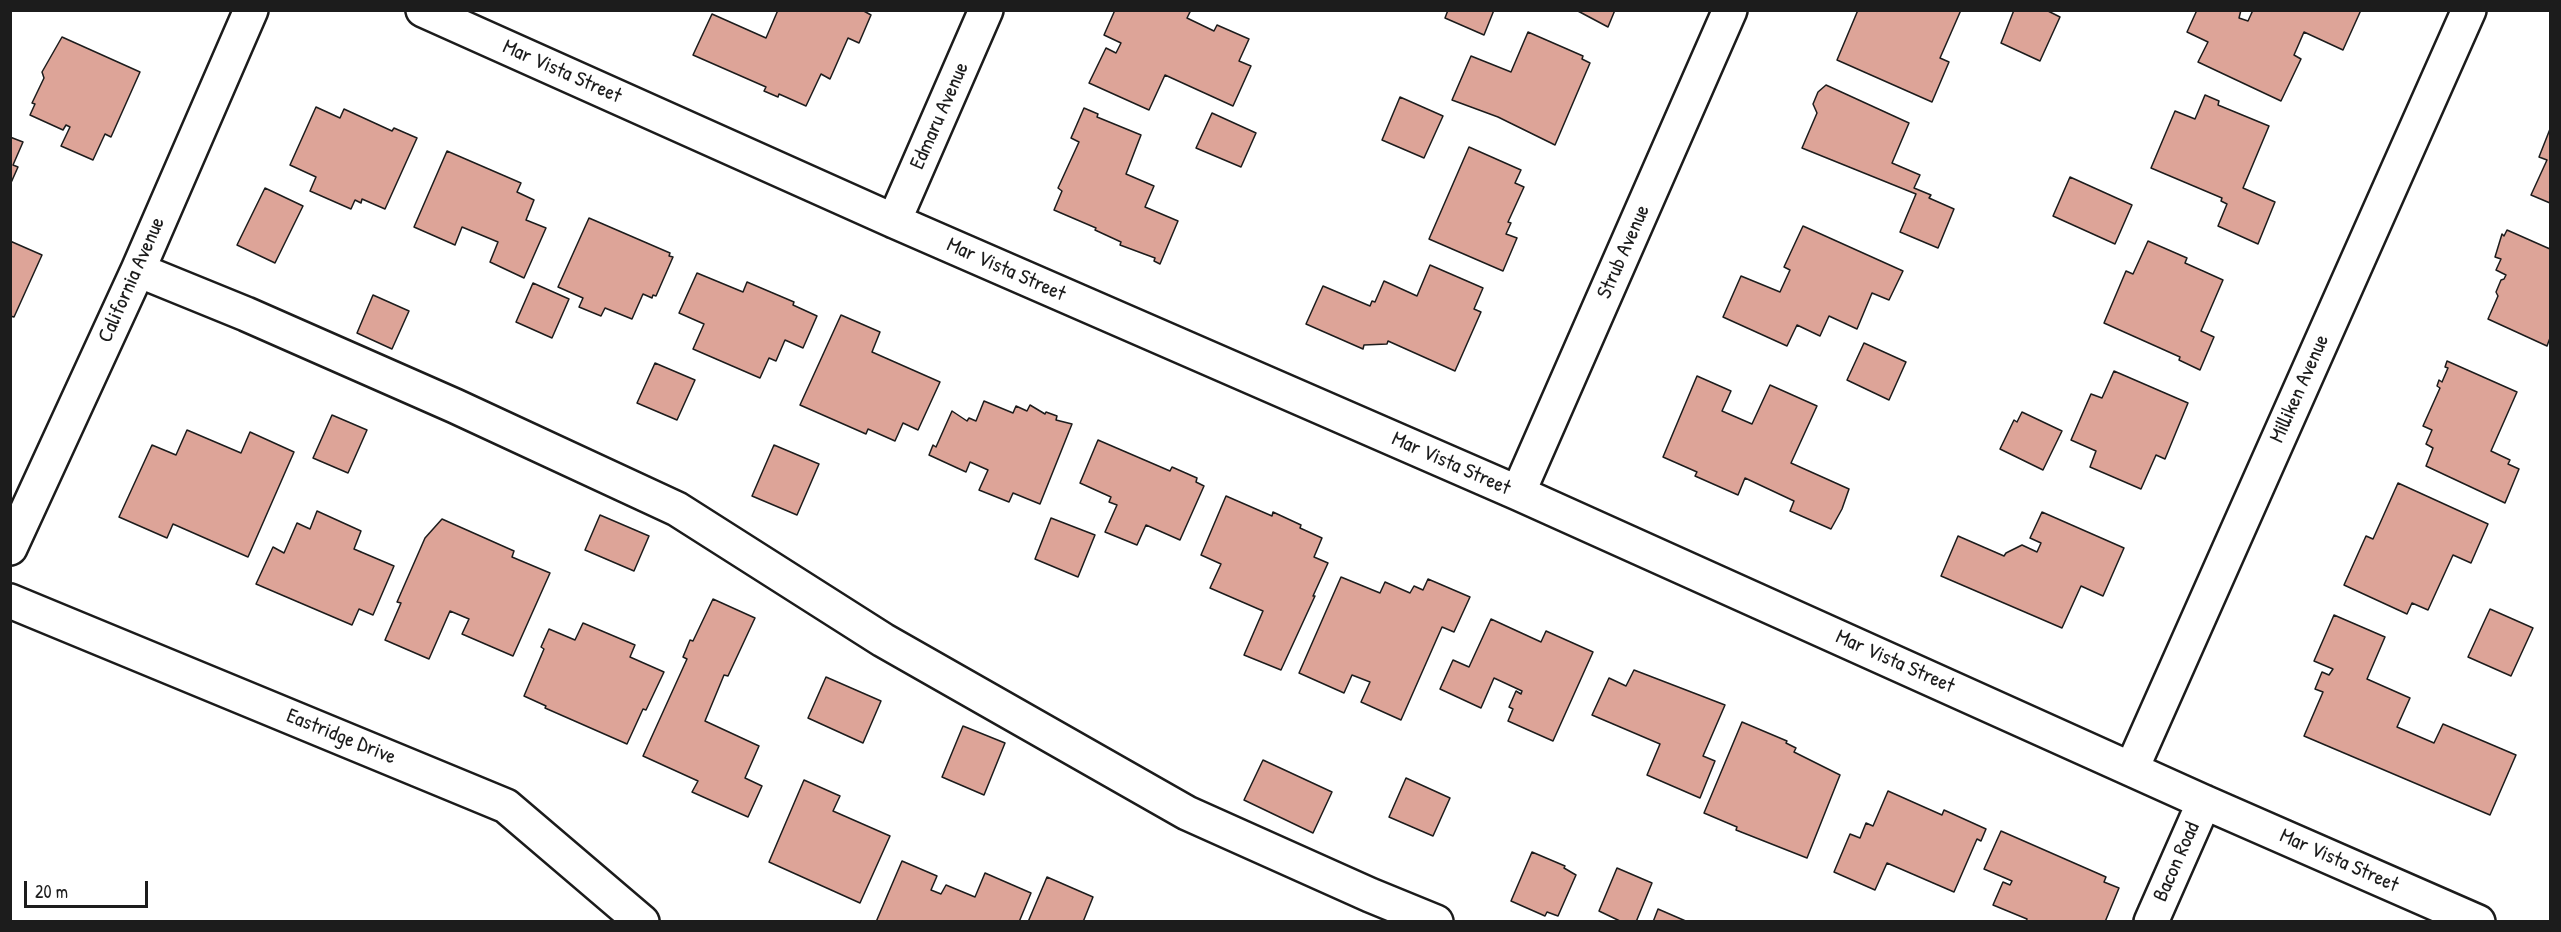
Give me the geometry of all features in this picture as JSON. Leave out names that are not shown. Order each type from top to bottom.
[{"type":"street","name":"California Avenue","points":[[10,548],[138,270],[251,10]]},
{"type":"street","name":"Mar Vista Street","points":[[423,10],[894,221],[1518,493],[2204,802],[2478,921]]},
{"type":"street","name":"Edmaru Avenue","points":[[894,221],[986,10]]},
{"type":"street","name":"Strub Avenue","points":[[1518,493],[1730,10]]},
{"type":"street","name":"Milliken Avenue","points":[[2132,768],[2469,10]]},
{"type":"street","points":[[138,270],[246,314],[455,406],[677,509],[883,640],[1187,813],[1370,895],[1436,921]]},
{"type":"street","name":"Eastridge Drive","points":[[10,601],[506,806],[642,921]]},
{"type":"street","name":"Bacon Road","points":[[2151,921],[2204,802]]},
{"type":"building","points":[[778,10],[862,10],[871,15],[859,43],[848,38],[830,79],[821,74],[806,106],[779,94],[778,97],[764,91],[766,87],[693,55],[712,14],[766,38]]},
{"type":"building","points":[[1115,10],[1186,10],[1190,12],[1187,18],[1214,31],[1217,25],[1249,39],[1239,61],[1251,66],[1233,106],[1165,75],[1149,110],[1089,83],[1106,48],[1116,53],[1121,43],[1104,35]]},
{"type":"building","points":[[1448,10],[1494,10],[1484,35],[1445,18]]},
{"type":"building","points":[[1576,10],[1615,10],[1608,27]]},
{"type":"building","points":[[1858,10],[1961,10],[1940,58],[1949,62],[1932,102],[1837,60]]},
{"type":"building","points":[[2014,10],[2046,10],[2060,17],[2040,61],[2001,43]]},
{"type":"building","points":[[2197,10],[2241,10],[2239,18],[2248,21],[2253,10],[2361,10],[2343,50],[2304,32],[2294,55],[2301,59],[2281,101],[2198,62],[2208,42],[2187,32]]},
{"type":"building","points":[[1528,32],[1583,56],[1582,59],[1590,63],[1555,145],[1498,117],[1452,100],[1471,56],[1511,72]]},
{"type":"building","points":[[62,37],[140,72],[111,137],[105,134],[93,160],[61,146],[70,127],[66,125],[63,130],[30,115],[35,104],[32,103],[44,78],[42,72]]},
{"type":"building","points":[[1826,85],[1909,123],[1892,163],[1920,175],[1914,188],[1931,195],[1929,198],[1954,209],[1938,248],[1900,232],[1916,194],[1802,148],[1817,113],[1813,104],[1818,92]]},
{"type":"building","points":[[2205,95],[2219,101],[2218,105],[2269,126],[2243,188],[2275,202],[2258,244],[2218,226],[2227,204],[2221,201],[2222,198],[2151,168],[2175,111],[2195,119]]},
{"type":"building","points":[[1400,97],[1443,116],[1424,158],[1382,140]]},
{"type":"building","points":[[316,107],[340,118],[344,109],[392,131],[394,128],[417,138],[385,209],[362,199],[361,203],[355,200],[351,209],[310,191],[316,177],[290,165]]},
{"type":"building","points":[[1084,108],[1098,114],[1097,117],[1141,135],[1126,174],[1154,186],[1145,207],[1178,221],[1160,264],[1154,261],[1155,258],[1120,245],[1121,242],[1095,230],[1096,228],[1054,210],[1062,191],[1058,188],[1079,142],[1071,138]]},
{"type":"building","points":[[1212,113],[1256,133],[1241,167],[1196,148]]},
{"type":"building","points":[[2550,129],[2550,203],[2531,195],[2547,160],[2539,157]]},
{"type":"building","points":[[10,137],[23,142],[13,165],[18,167],[10,185]]},
{"type":"building","points":[[1469,147],[1521,170],[1515,183],[1524,187],[1508,222],[1511,223],[1506,234],[1517,238],[1503,271],[1429,239]]},
{"type":"building","points":[[447,151],[521,183],[517,192],[534,200],[526,220],[546,228],[524,278],[490,262],[498,242],[462,227],[455,245],[414,227]]},
{"type":"building","points":[[2070,177],[2132,205],[2115,244],[2053,216]]},
{"type":"building","points":[[265,188],[303,206],[275,263],[237,245]]},
{"type":"building","points":[[589,218],[670,253],[669,256],[673,257],[656,296],[653,295],[652,298],[643,294],[632,319],[605,308],[601,316],[579,307],[583,298],[558,287]]},
{"type":"building","points":[[1803,226],[1903,271],[1889,300],[1872,293],[1857,329],[1829,316],[1820,336],[1797,325],[1787,346],[1723,317],[1741,276],[1780,292],[1790,270],[1784,267]]},
{"type":"building","points":[[2507,230],[2550,249],[2550,338],[2547,346],[2488,319],[2498,296],[2496,292],[2506,275],[2496,270],[2501,259],[2495,257],[2502,234],[2504,236]]},
{"type":"building","points":[[10,241],[42,255],[14,317],[10,316]]},
{"type":"building","points":[[2148,241],[2187,258],[2185,263],[2223,280],[2201,331],[2214,337],[2200,370],[2179,360],[2180,357],[2104,323],[2126,271],[2133,274]]},
{"type":"building","points":[[1430,265],[1483,288],[1474,309],[1481,312],[1455,371],[1388,341],[1387,344],[1364,345],[1363,349],[1306,324],[1323,286],[1370,306],[1372,301],[1375,302],[1384,281],[1417,296]]},
{"type":"building","points":[[697,273],[743,292],[747,282],[794,302],[793,305],[817,316],[803,348],[785,340],[776,361],[769,358],[760,378],[693,349],[704,324],[679,313]]},
{"type":"building","points":[[533,283],[569,299],[552,338],[516,322]]},
{"type":"building","points":[[373,295],[409,311],[392,349],[357,333]]},
{"type":"building","points":[[841,315],[880,332],[872,352],[940,382],[918,430],[903,423],[895,441],[868,429],[866,434],[800,405]]},
{"type":"building","points":[[1864,343],[1906,362],[1889,400],[1847,380]]},
{"type":"building","points":[[2447,361],[2517,392],[2491,451],[2510,460],[2508,464],[2519,469],[2505,503],[2426,466],[2433,448],[2426,444],[2432,430],[2423,426],[2440,388],[2437,386],[2439,380],[2442,382],[2448,368],[2445,367]]},
{"type":"building","points":[[655,363],[695,380],[677,420],[637,403]]},
{"type":"building","points":[[2114,371],[2188,403],[2165,459],[2156,455],[2141,489],[2090,467],[2096,451],[2071,440],[2091,394],[2102,398]]},
{"type":"building","points":[[1697,376],[1731,391],[1722,411],[1752,424],[1770,385],[1817,406],[1791,463],[1849,489],[1842,509],[1831,529],[1790,511],[1794,501],[1745,478],[1738,495],[1695,476],[1697,472],[1663,457]]},
{"type":"building","points":[[984,401],[1013,413],[1016,406],[1027,411],[1030,405],[1045,414],[1046,412],[1057,416],[1056,420],[1072,424],[1040,504],[1013,493],[1009,502],[979,490],[988,470],[970,462],[966,472],[929,455],[933,445],[936,447],[952,411],[967,421],[969,418],[976,421]]},
{"type":"building","points":[[2022,412],[2062,431],[2043,470],[2000,449],[2014,420],[2017,422]]},
{"type":"building","points":[[332,415],[367,430],[348,473],[313,458]]},
{"type":"building","points":[[187,430],[241,453],[250,432],[294,452],[248,557],[173,524],[167,538],[119,517],[152,445],[176,455]]},
{"type":"building","points":[[1098,440],[1170,471],[1172,467],[1197,478],[1196,482],[1204,486],[1180,540],[1146,525],[1137,545],[1105,532],[1117,505],[1109,502],[1111,497],[1080,483]]},
{"type":"building","points":[[774,445],[819,464],[797,515],[752,496]]},
{"type":"building","points":[[2398,483],[2488,524],[2471,563],[2453,555],[2428,610],[2412,603],[2407,614],[2344,585],[2366,536],[2373,539]]},
{"type":"building","points":[[1226,496],[1272,516],[1273,512],[1322,538],[1314,557],[1328,563],[1281,670],[1244,655],[1263,611],[1210,588],[1221,564],[1201,555]]},
{"type":"building","points":[[317,511],[361,531],[354,549],[394,566],[373,615],[359,609],[352,625],[256,584],[273,547],[284,553],[297,523],[310,529]]},
{"type":"building","points":[[2042,512],[2124,548],[2103,596],[2081,586],[2062,628],[1941,576],[1958,536],[2004,556],[2022,545],[2037,552],[2041,543],[2030,538]]},
{"type":"building","points":[[600,515],[649,536],[634,571],[585,550]]},
{"type":"building","points":[[1051,518],[1095,535],[1078,577],[1035,559]]},
{"type":"building","points":[[442,519],[514,551],[512,557],[550,573],[513,656],[462,634],[469,619],[450,611],[429,659],[385,640],[401,603],[397,602],[425,538]]},
{"type":"building","points":[[1341,577],[1380,593],[1385,582],[1410,593],[1414,586],[1423,590],[1428,579],[1470,597],[1454,632],[1442,627],[1401,720],[1361,702],[1370,682],[1352,675],[1344,693],[1299,673]]},
{"type":"building","points":[[713,599],[755,618],[728,676],[724,675],[705,721],[759,746],[745,778],[762,786],[748,817],[692,792],[698,781],[643,756],[687,659],[683,657],[690,640],[693,641]]},
{"type":"building","points":[[2490,609],[2533,628],[2511,676],[2468,657]]},
{"type":"building","points":[[2334,615],[2385,637],[2367,679],[2410,698],[2397,727],[2434,743],[2443,724],[2516,755],[2490,815],[2304,736],[2323,692],[2315,689],[2322,672],[2329,675],[2333,669],[2314,661]]},
{"type":"building","points":[[1491,619],[1541,642],[1546,631],[1593,652],[1553,741],[1508,721],[1513,709],[1509,707],[1516,691],[1521,694],[1522,691],[1494,678],[1481,708],[1440,689],[1453,660],[1469,667]]},
{"type":"building","points":[[583,623],[635,645],[630,657],[664,672],[627,744],[545,708],[546,706],[524,696],[544,649],[541,647],[549,629],[575,640]]},
{"type":"building","points":[[1634,670],[1725,705],[1703,756],[1715,761],[1700,798],[1647,775],[1660,744],[1592,715],[1609,678],[1626,686]]},
{"type":"building","points":[[826,677],[881,701],[863,743],[808,718]]},
{"type":"building","points":[[1742,722],[1787,741],[1786,743],[1796,748],[1794,752],[1840,775],[1807,858],[1736,830],[1737,827],[1704,813]]},
{"type":"building","points":[[963,726],[1005,743],[984,795],[942,777]]},
{"type":"building","points":[[1263,760],[1332,792],[1313,833],[1244,800]]},
{"type":"building","points":[[1406,778],[1450,798],[1433,836],[1389,817]]},
{"type":"building","points":[[804,780],[840,796],[833,811],[890,836],[860,903],[769,862]]},
{"type":"building","points":[[1888,791],[1942,815],[1944,810],[1986,829],[1981,841],[1977,839],[1954,892],[1887,863],[1875,890],[1834,872],[1850,834],[1860,838],[1866,823],[1873,826]]},
{"type":"building","points":[[2001,831],[2106,877],[2104,882],[2119,888],[2105,922],[2026,922],[2027,919],[1993,905],[2003,882],[2010,885],[2012,881],[1984,869]]},
{"type":"building","points":[[1532,852],[1565,866],[1564,868],[1576,875],[1558,916],[1547,912],[1545,916],[1511,901]]},
{"type":"building","points":[[902,861],[937,876],[931,890],[941,894],[946,885],[975,897],[985,873],[1031,893],[1019,922],[876,922]]},
{"type":"building","points":[[1617,868],[1652,883],[1636,922],[1622,922],[1599,911]]},
{"type":"building","points":[[1047,877],[1093,897],[1083,922],[1028,922]]},
{"type":"building","points":[[1658,909],[1688,922],[1653,922]]}]
